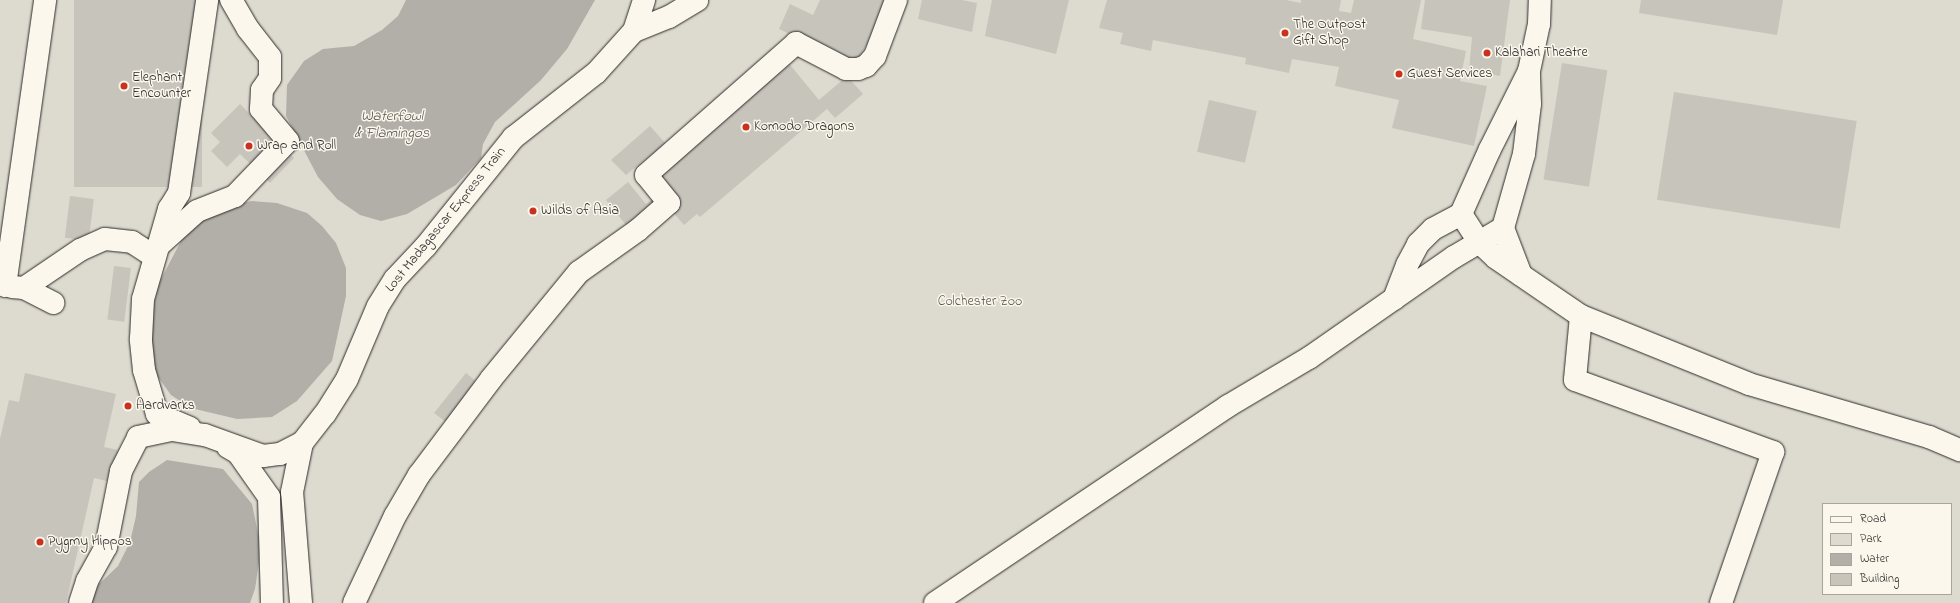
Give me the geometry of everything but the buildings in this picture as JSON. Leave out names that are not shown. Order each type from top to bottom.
[{"type":"street","points":[[10,286],[45,0]]},
{"type":"street","points":[[207,0],[179,193],[169,209],[143,299],[140,338],[144,370],[157,414],[205,435],[238,452],[269,497],[272,603]]},
{"type":"street","points":[[156,251],[197,211],[234,196],[288,141],[261,109],[262,90],[270,78],[270,57],[248,29],[231,0]]},
{"type":"street","name":"Lost Madagascar Express Train","points":[[80,603],[87,581],[106,547],[121,471],[138,437],[172,430],[205,435],[263,456],[280,454],[302,443],[326,414],[347,379],[378,306],[395,279],[426,246],[513,138],[596,73],[634,31],[644,0]]},
{"type":"street","name":"Lost Madagascar Express Train","points":[[634,31],[669,17],[697,0]]},
{"type":"street","points":[[354,603],[395,516],[419,475],[491,379],[579,272],[638,230],[669,203],[646,175],[796,43],[846,69],[858,69],[866,66],[875,56],[896,0]]},
{"type":"street","points":[[1521,275],[1503,228],[1524,154],[1530,104],[1529,71],[1539,24],[1540,0]]},
{"type":"street","points":[[1394,299],[1407,265],[1418,244],[1433,229],[1461,214],[1490,149],[1529,71]]},
{"type":"street","points":[[1461,214],[1479,242],[1496,258],[1580,316],[1749,384],[1929,437],[1960,450]]},
{"type":"street","points":[[935,603],[1128,471],[1228,406],[1309,358],[1479,242],[1503,228]]},
{"type":"street","points":[[10,286],[80,250],[105,239],[132,242],[156,251]]},
{"type":"street","points":[[10,286],[53,303]]},
{"type":"street","points":[[1580,316],[1575,380],[1773,452],[1721,603]]},
{"type":"street","name":"Lost Madagascar Express Train","points":[[301,603],[292,492],[302,443]]},
{"type":"green space","name":"Colchester Zoo","points":[[0,0],[1960,0],[1960,603],[0,603]]},
{"type":"water","name":"Waterfowl & Flamingos","points":[[406,0],[595,0],[567,49],[541,80],[495,122],[483,144],[481,158],[456,185],[407,214],[381,221],[360,215],[337,199],[318,177],[286,116],[287,85],[304,61],[323,49],[354,46],[382,30],[398,16]]},
{"type":"water","points":[[252,201],[277,203],[307,213],[322,226],[336,243],[346,268],[346,296],[332,361],[297,401],[272,417],[237,419],[191,408],[171,395],[158,377],[150,356],[152,310],[159,283],[182,239],[216,208]]},
{"type":"water","points":[[167,460],[223,469],[252,504],[261,548],[255,589],[250,603],[91,603],[98,585],[118,566],[130,542],[136,516],[139,482],[149,472]]},
{"type":"place","name":"The Outpost Gift Shop","points":[[1285,33]]},
{"type":"place","name":"Kalahari Theatre","points":[[1487,53]]},
{"type":"place","name":"Guest Services","points":[[1399,74]]},
{"type":"place","name":"Elephant Encounter","points":[[124,86]]},
{"type":"place","name":"Komodo Dragons","points":[[746,127]]},
{"type":"place","name":"Wrap and Roll","points":[[249,146]]},
{"type":"place","name":"Wilds of Asia","points":[[533,211]]},
{"type":"place","name":"Aardvarks","points":[[128,406]]},
{"type":"place","name":"Pygmy Hippos","points":[[40,542]]}]
